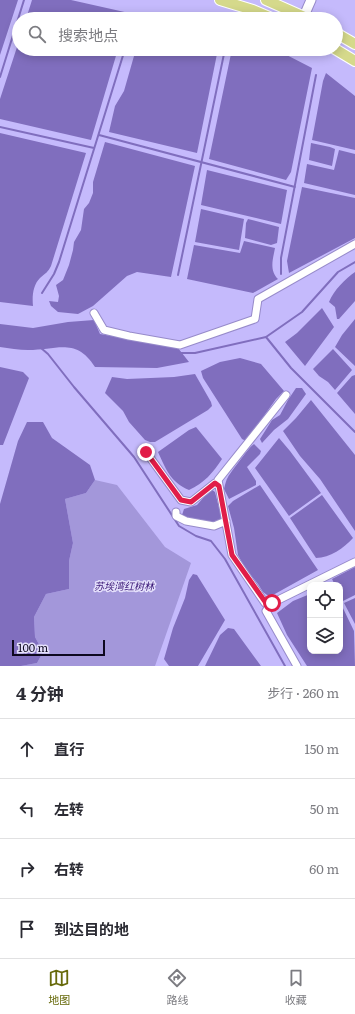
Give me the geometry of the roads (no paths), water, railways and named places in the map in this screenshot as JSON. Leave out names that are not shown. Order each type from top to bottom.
[{"type":"main road","points":[[220,0],[258,12]]},
{"type":"main road","points":[[266,0],[293,12]]},
{"type":"main road","points":[[343,35],[355,38]]},
{"type":"main road","points":[[343,37],[355,44]]},
{"type":"main road","points":[[343,54],[355,61]]},
{"type":"street","points":[[308,12],[311,0]]},
{"type":"street","points":[[94,314],[104,330],[180,345],[255,319],[258,299],[355,244]]},
{"type":"street","points":[[270,606],[266,603],[232,555],[218,480],[286,395]]},
{"type":"street","points":[[146,452],[181,500],[191,502],[215,483],[219,486]]},
{"type":"street","points":[[176,512],[176,516],[186,521],[214,526],[226,521]]},
{"type":"street","points":[[297,666],[266,611],[272,603],[355,562]]},
{"type":"waterway","points":[[20,12],[24,0]]},
{"type":"waterway","points":[[0,77],[12,38]]},
{"type":"waterway","points":[[42,293],[54,274],[59,262],[123,56]]},
{"type":"waterway","points":[[178,275],[224,56]]},
{"type":"waterway","points":[[281,274],[281,258],[316,75]]},
{"type":"waterway","points":[[0,127],[94,148]]},
{"type":"waterway","points":[[99,135],[295,187]]},
{"type":"waterway","points":[[266,337],[302,312],[338,272],[355,262]]},
{"type":"waterway","points":[[180,353],[195,353],[266,337],[291,368],[355,432]]},
{"type":"waterway","points":[[41,348],[48,354],[134,457],[179,526],[196,536],[211,541],[225,559],[285,666]]},
{"type":"park label","name":"苏埃湾红树林","points":[[124,585]]}]
